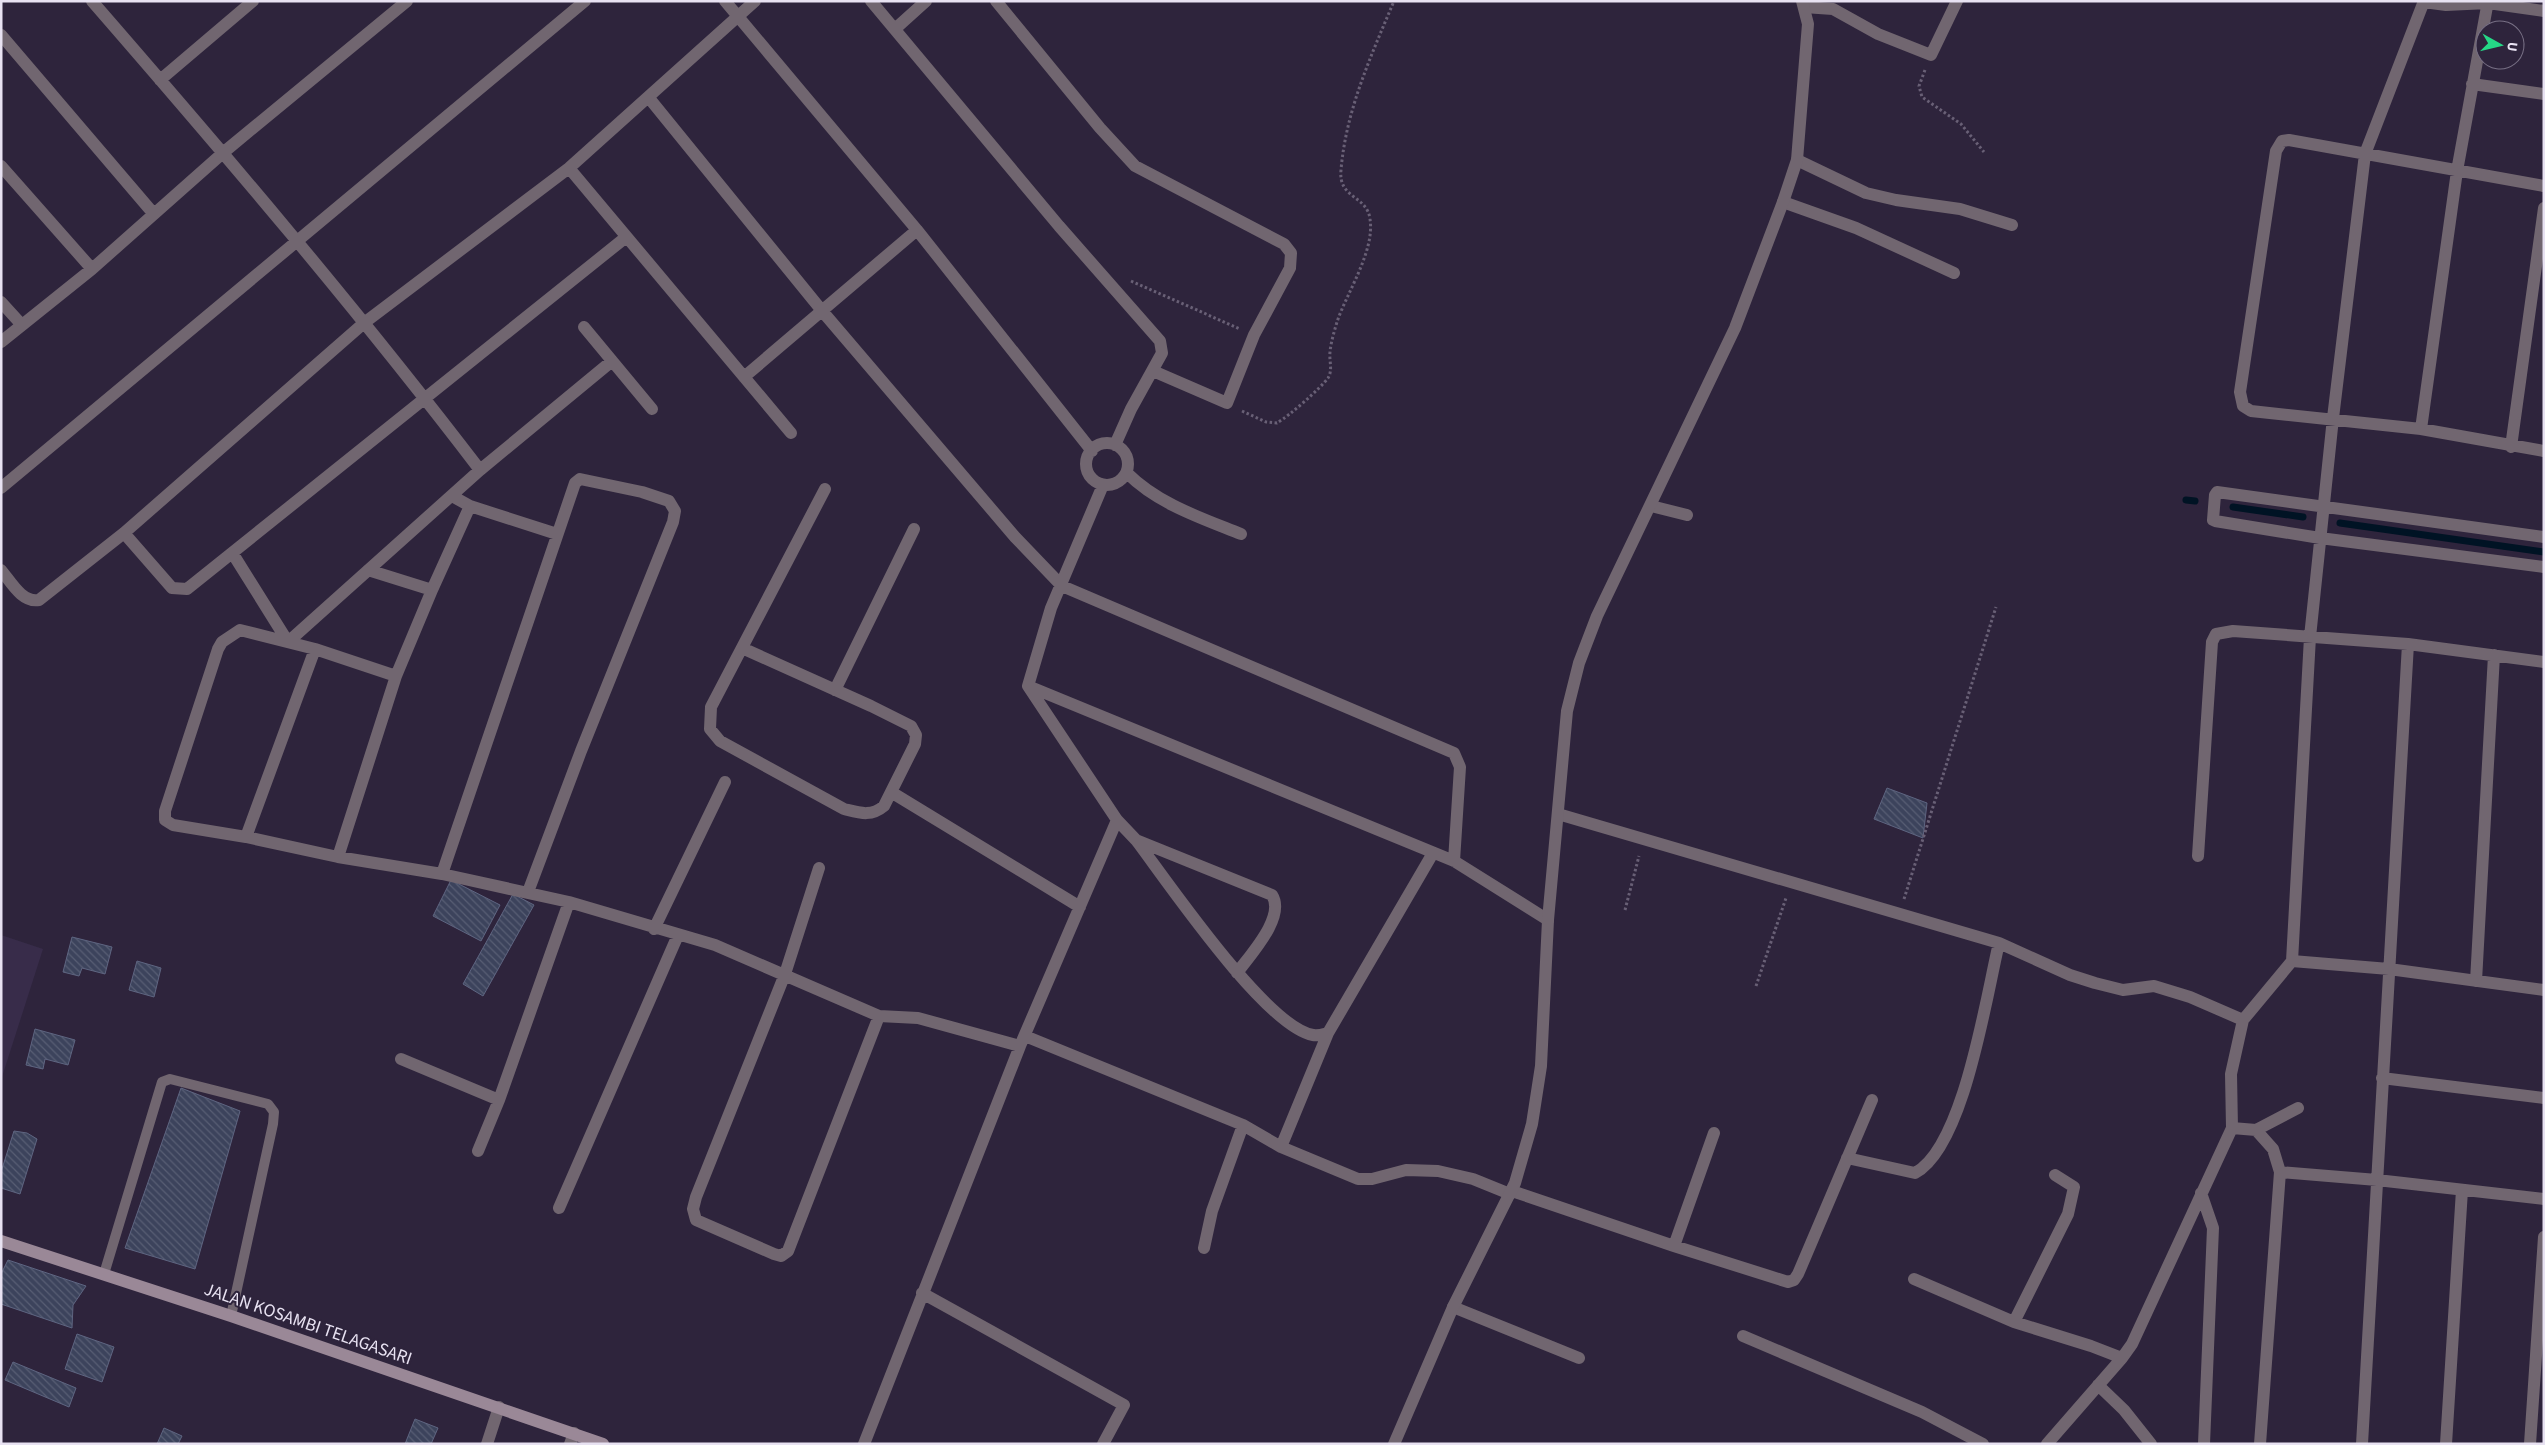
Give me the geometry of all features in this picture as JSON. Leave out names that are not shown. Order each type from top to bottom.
[{"type":"main road","name":"JALAN KOSAMBI TELAGASARI","points":[[1,1241],[231,1316],[499,1407],[572,1438],[603,1444]]},
{"type":"street","points":[[92,1],[224,152],[425,398],[480,470]]},
{"type":"street","points":[[160,80],[254,1]]},
{"type":"street","points":[[1,342],[21,324],[92,269],[152,213],[407,1]]},
{"type":"street","points":[[1,488],[296,240],[586,1]]},
{"type":"street","points":[[725,1],[917,230],[1092,451]]},
{"type":"street","points":[[1,570],[25,598],[33,601],[39,600],[124,532],[364,323],[569,168],[755,1]]},
{"type":"street","points":[[871,1],[1059,226],[1151,329],[1162,347],[1162,353],[1131,409],[1115,445]]},
{"type":"street","points":[[895,29],[926,1]]},
{"type":"street","points":[[996,1],[1095,122],[1135,166],[1280,242],[1290,250],[1292,257],[1290,268],[1254,335],[1228,403],[1153,371]]},
{"type":"street","points":[[1394,1444],[1453,1307],[1511,1193],[1529,1134],[1538,1095],[1541,1066],[1548,920],[1567,711],[1578,663],[1596,616],[1651,506],[1734,328],[1783,202],[1796,160],[1808,24],[1803,4],[1833,9],[1886,38],[1931,55],[1957,1]]},
{"type":"street","points":[[2047,1444],[2132,1344],[2232,1128],[2231,1074],[2243,1020],[2292,962],[2310,637],[2333,418],[2365,154],[2424,1],[2446,5],[2488,2],[2544,11]]},
{"type":"street","points":[[2421,429],[2457,171],[2488,2]]},
{"type":"street","points":[[1,35],[152,213]]},
{"type":"street","points":[[2472,84],[2544,94]]},
{"type":"street","points":[[649,98],[823,312],[1015,537],[1062,586],[1451,751],[1457,756],[1460,767],[1454,861]]},
{"type":"street","points":[[2544,186],[2289,140],[2282,141],[2277,147],[2240,389],[2241,402],[2251,412],[2333,418],[2421,429],[2511,447],[2544,451]]},
{"type":"street","points":[[1796,160],[1866,192],[1896,200],[1960,209],[2012,225]]},
{"type":"street","points":[[1,166],[92,269]]},
{"type":"street","points":[[569,168],[791,433]]},
{"type":"street","points":[[1783,202],[1856,228],[1954,273]]},
{"type":"street","points":[[2511,447],[2544,208]]},
{"type":"street","points":[[744,377],[823,312],[917,230]]},
{"type":"street","points":[[124,532],[172,588],[179,590],[187,589],[626,238]]},
{"type":"street","points":[[1,302],[21,324]]},
{"type":"street","points":[[584,327],[652,409]]},
{"type":"street","points":[[288,642],[480,470],[612,361]]},
{"type":"street","points":[[1105,444],[1115,445],[1124,452],[1127,459],[1127,473],[1117,483],[1103,485],[1094,480],[1088,471],[1087,461],[1092,451],[1105,444]]},
{"type":"street","points":[[1127,473],[1143,488],[1179,508],[1241,534]]},
{"type":"street","points":[[442,874],[573,488],[580,479],[642,492],[669,501],[674,508],[673,522],[581,751],[528,892]]},
{"type":"street","points":[[1028,686],[1051,608],[1062,586],[1103,485]]},
{"type":"street","points":[[742,648],[911,726],[916,736],[914,744],[884,806],[876,813],[867,814],[844,809],[720,740],[710,729],[711,707],[825,489]]},
{"type":"street","points":[[2544,537],[2217,492],[2215,495],[2213,520],[2215,522],[2320,538],[2544,567]]},
{"type":"street","points":[[452,496],[470,506],[557,534]]},
{"type":"street","points":[[338,857],[396,676],[470,506]]},
{"type":"street","points":[[1651,506],[1687,515]]},
{"type":"street","points":[[835,690],[914,529]]},
{"type":"street","points":[[233,554],[288,642]]},
{"type":"street","points":[[368,570],[432,590]]},
{"type":"street","points":[[396,676],[288,642],[240,630],[222,642],[218,649],[165,811],[165,820],[173,825],[246,837],[338,857],[442,874],[569,902],[654,929],[715,945],[880,1016],[918,1018],[1023,1041],[1243,1125],[1281,1147],[1358,1179],[1372,1179],[1406,1170],[1438,1171],[1473,1179],[1788,1282],[1794,1280],[1798,1274],[1872,1100]]},
{"type":"street","points":[[2198,856],[2212,638],[2216,634],[2227,631],[2408,644],[2544,662]]},
{"type":"street","points":[[2362,1444],[2408,644]]},
{"type":"street","points":[[246,837],[315,650]]},
{"type":"street","points":[[2476,981],[2494,655]]},
{"type":"street","points":[[1028,686],[1117,820],[1136,840],[1237,973],[1292,1025],[1314,1036],[1328,1033]]},
{"type":"street","points":[[1028,686],[1454,861],[1548,920]]},
{"type":"street","points":[[654,929],[725,782]]},
{"type":"street","points":[[891,792],[1080,907]]},
{"type":"street","points":[[1558,814],[1999,943],[2070,975],[2123,990],[2154,986],[2190,997],[2243,1020]]},
{"type":"street","points":[[864,1444],[1023,1041],[1117,820]]},
{"type":"street","points":[[1136,840],[1272,895],[1277,907],[1270,926],[1237,973]]},
{"type":"street","points":[[1281,1147],[1328,1033],[1433,853]]},
{"type":"street","points":[[819,868],[785,974],[696,1197],[693,1208],[696,1220],[774,1254],[781,1256],[788,1251],[880,1016]]},
{"type":"street","points":[[478,1151],[499,1100],[569,902]]},
{"type":"street","points":[[559,1208],[678,935]]},
{"type":"street","points":[[1847,1158],[1915,1173],[1926,1168],[1938,1152],[1963,1099],[1999,943]]},
{"type":"street","points":[[2292,962],[2389,969],[2544,990]]},
{"type":"street","points":[[401,1059],[499,1100]]},
{"type":"street","points":[[2382,1078],[2544,1098]]},
{"type":"street","points":[[2232,1128],[2256,1130],[2298,1108]]},
{"type":"street","points":[[1204,1248],[1212,1211],[1243,1125]]},
{"type":"street","points":[[2256,1130],[2273,1150],[2280,1172],[2260,1444]]},
{"type":"street","points":[[1674,1246],[1714,1133]]},
{"type":"street","points":[[2280,1172],[2377,1180],[2544,1199]]},
{"type":"street","points":[[2014,1322],[2068,1214],[2074,1187],[2055,1176]]},
{"type":"street","points":[[2446,1444],[2462,1190]]},
{"type":"street","points":[[2201,1193],[2213,1228],[2204,1444]]},
{"type":"street","points":[[2530,1444],[2544,1237]]},
{"type":"street","points":[[1914,1279],[2014,1322],[2091,1346],[2122,1358]]},
{"type":"street","points":[[922,1294],[1124,1405],[1103,1444]]},
{"type":"street","points":[[1453,1307],[1579,1358]]},
{"type":"street","points":[[1743,1336],[1922,1412],[1983,1444]]},
{"type":"street","points":[[2098,1385],[2124,1410],[2151,1444]]},
{"type":"street","points":[[487,1444],[499,1407]]},
{"type":"lane","points":[[104,1274],[162,1082],[170,1079],[268,1104],[274,1112],[273,1124],[231,1316]]},
{"type":"path","points":[[1228,403],[1259,419],[1277,423],[1329,375],[1333,333],[1366,251],[1370,226],[1368,211],[1343,188],[1340,172],[1343,151],[1350,116],[1368,64],[1394,1]]},
{"type":"path","points":[[1931,55],[1919,86],[1922,97],[1961,124],[1984,152]]},
{"type":"path","points":[[1130,280],[1254,335]]},
{"type":"path","points":[[1899,914],[1996,607]]},
{"type":"path","points":[[1625,910],[1644,838]]},
{"type":"path","points":[[1756,986],[1792,881]]},
{"type":"shaded area","points":[[1,935],[43,949],[1,1080]]},
{"type":"building","points":[[1887,788],[1927,803],[1923,838],[1874,819]]},
{"type":"building","points":[[451,880],[500,905],[481,941],[433,916]]},
{"type":"building","points":[[513,894],[534,905],[483,996],[463,984]]},
{"type":"building","points":[[72,937],[112,947],[105,974],[82,968],[79,976],[63,972]]},
{"type":"building","points":[[137,961],[161,968],[154,997],[129,990]]},
{"type":"building","points":[[35,1029],[75,1040],[68,1065],[45,1059],[43,1069],[26,1065]]},
{"type":"building","points":[[181,1088],[240,1111],[195,1269],[125,1248]]},
{"type":"building","points":[[14,1131],[27,1133],[37,1139],[20,1194],[1,1188],[1,1172]]},
{"type":"building","points":[[8,1260],[86,1286],[73,1305],[72,1328],[1,1304],[1,1274]]},
{"type":"building","points":[[77,1334],[114,1347],[102,1382],[65,1369]]},
{"type":"building","points":[[13,1362],[76,1388],[69,1407],[5,1380]]},
{"type":"building","points":[[415,1419],[438,1428],[431,1444],[405,1444]]},
{"type":"building","points":[[164,1428],[182,1436],[178,1444],[157,1444]]},
{"type":"waterway","points":[[2186,500],[2195,501]]},
{"type":"waterway","points":[[2233,507],[2303,517]]},
{"type":"waterway","points":[[2340,523],[2544,552]]}]
